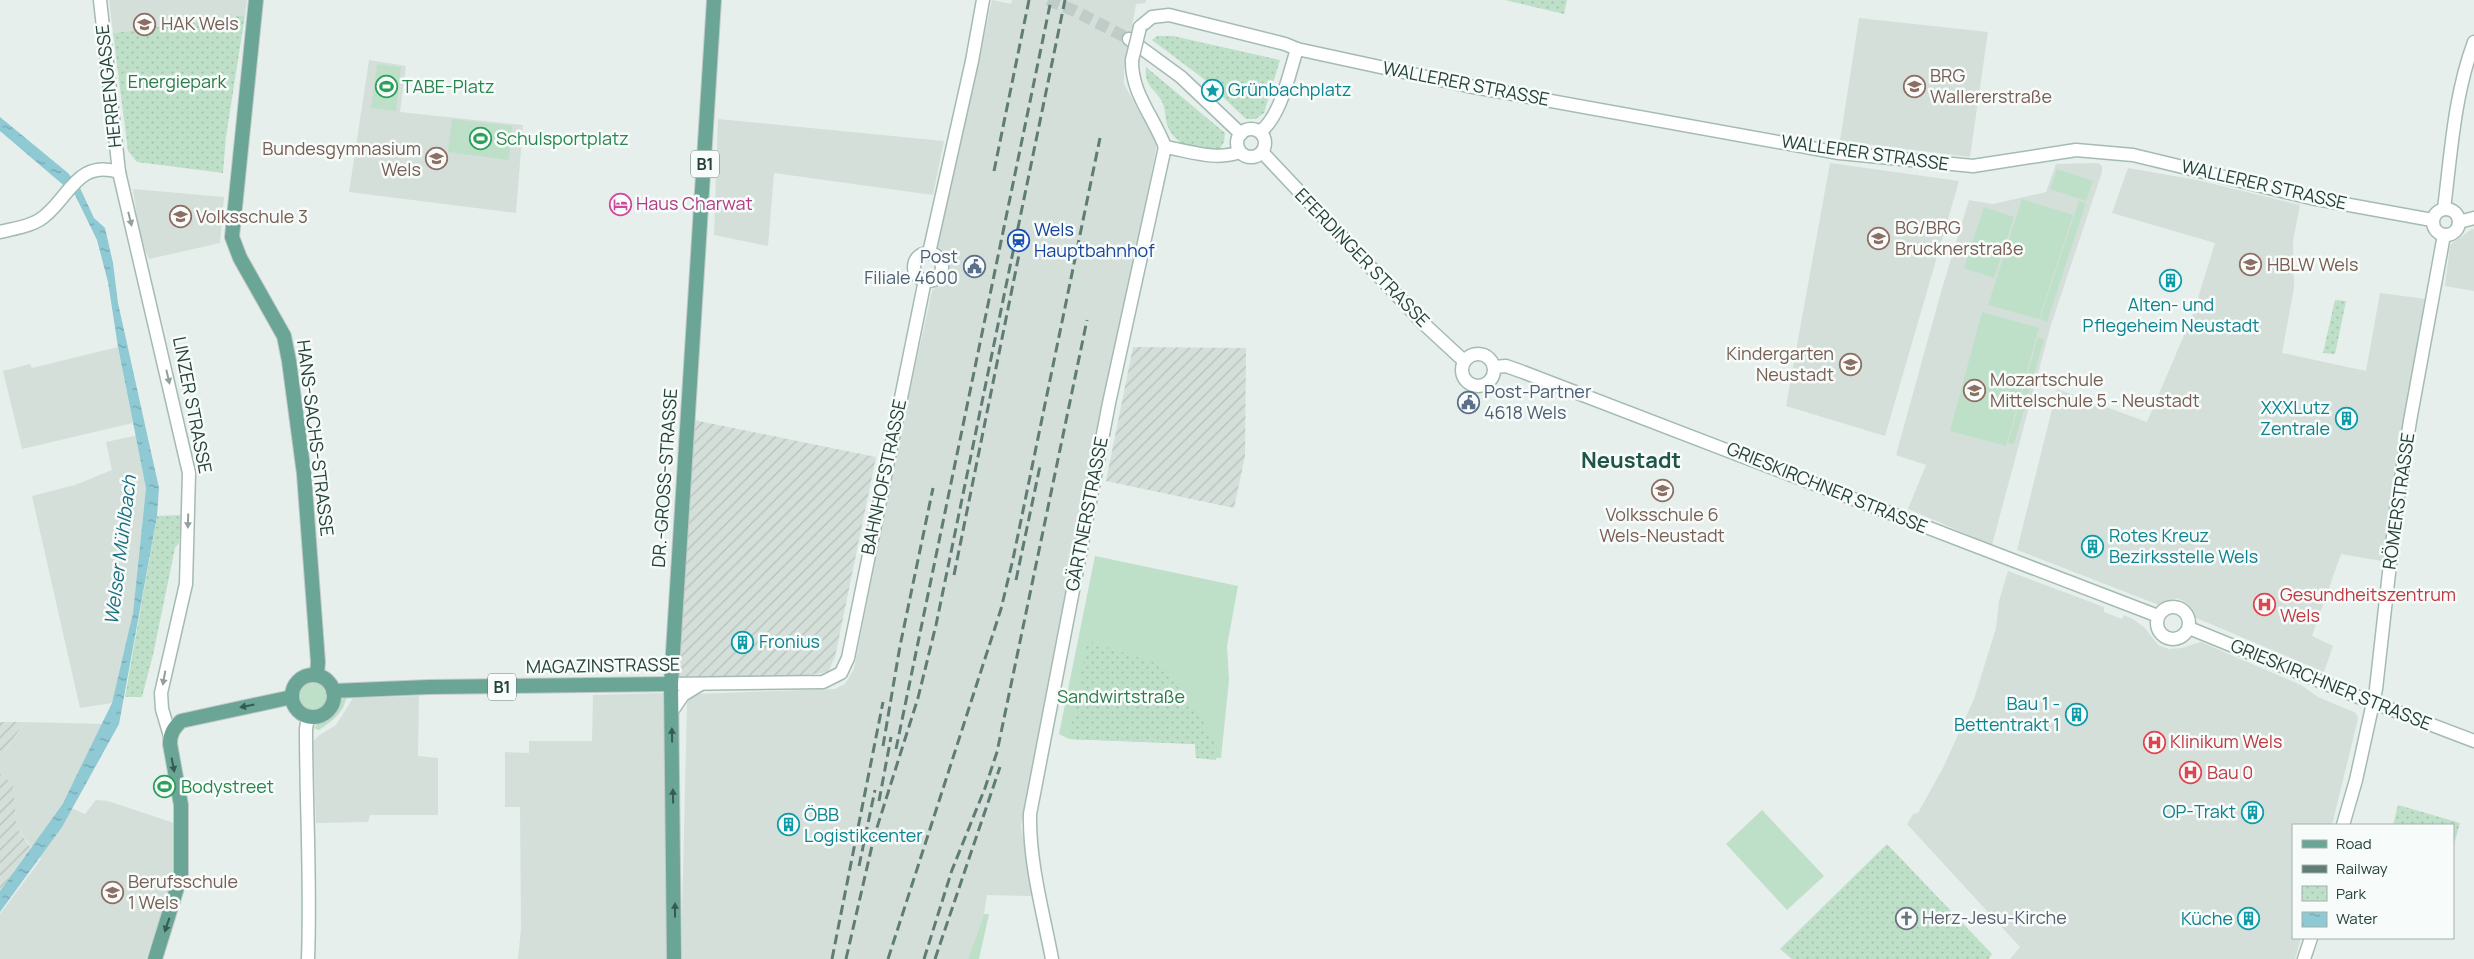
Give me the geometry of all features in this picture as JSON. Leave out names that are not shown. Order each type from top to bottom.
[{"type":"main road","name":"HANS-SACHS-STRASSE","points":[[256,0],[232,237],[234,246],[284,336],[289,361],[304,474],[318,662],[317,675]]},
{"type":"main road","name":"DR.-GROSS-STRASSE","points":[[674,959],[671,684],[714,0]]},
{"type":"main road","points":[[317,675],[327,680],[334,691],[333,702],[326,712],[321,715],[308,716],[297,709],[292,697],[298,682],[303,677],[317,675]]},
{"type":"main road","name":"MAGAZINSTRASSE","points":[[334,691],[429,687],[671,684]]},
{"type":"main road","points":[[170,736],[181,721],[292,697]]},
{"type":"main road","name":"LINZER STRASSE","points":[[155,959],[181,874],[181,805],[170,736]]},
{"type":"street","name":"HERRENGASSE","points":[[100,0],[119,172]]},
{"type":"street","points":[[929,253],[972,61],[983,0]]},
{"type":"street","points":[[1240,152],[1238,142],[1241,134],[1250,129],[1260,132],[1265,142],[1262,152],[1251,157],[1240,152],[1226,156],[1216,156],[1165,147],[1159,130],[1134,85],[1132,60],[1140,27],[1152,17],[1169,15],[1285,44],[1297,49],[1275,115],[1268,126],[1260,132]]},
{"type":"street","points":[[1129,39],[1181,77],[1241,134]]},
{"type":"street","points":[[2444,209],[2454,120],[2460,86],[2474,42]]},
{"type":"street","name":"WALLERER STRASSE","points":[[1297,49],[1468,86],[1839,153],[1973,166],[2060,152],[2106,151],[2133,155],[2342,205],[2432,220]]},
{"type":"street","name":"GÄRTNERSTRASSE","points":[[1052,959],[1038,884],[1030,830],[1030,814],[1116,367],[1165,147]]},
{"type":"street","name":"EFERDINGER STRASSE","points":[[1262,152],[1424,324],[1464,361]]},
{"type":"street","points":[[0,232],[36,222],[48,214],[77,179],[96,170],[111,169],[119,172]]},
{"type":"street","name":"LINZER STRASSE","points":[[119,172],[189,473],[186,584],[161,693],[162,709],[170,736]]},
{"type":"street","points":[[2444,209],[2456,213],[2459,222],[2454,232],[2444,235],[2435,230],[2432,220],[2436,213],[2444,209]]},
{"type":"street","points":[[2459,222],[2474,218]]},
{"type":"street","name":"RÖMERSTRASSE","points":[[2343,824],[2373,703],[2396,510],[2410,421],[2444,235]]},
{"type":"street","points":[[929,253],[940,260],[941,269],[934,279],[925,280],[918,277],[914,266],[920,255],[929,253]]},
{"type":"street","name":"BAHNHOFSTRASSE","points":[[841,673],[848,658],[925,280]]},
{"type":"street","points":[[1479,353],[1487,356],[1494,367],[1494,374],[1490,381],[1485,384],[1473,385],[1465,379],[1462,370],[1464,361],[1471,355],[1479,353]]},
{"type":"street","name":"GRIESKIRCHNER STRASSE","points":[[1494,367],[1506,366],[1645,417],[1886,513],[2158,616]]},
{"type":"street","points":[[2172,606],[2180,607],[2187,614],[2189,628],[2183,636],[2173,639],[2167,638],[2161,634],[2157,625],[2158,616],[2163,609],[2172,606]]},
{"type":"street","name":"GRIESKIRCHNER STRASSE","points":[[2189,628],[2373,703],[2474,741]]},
{"type":"street","name":"MAGAZINSTRASSE","points":[[671,684],[824,682],[841,673]]},
{"type":"street","points":[[672,711],[683,695],[701,684]]},
{"type":"street","points":[[308,716],[306,729],[306,816],[309,880],[308,959]]},
{"type":"street","points":[[2304,959],[2311,939]]},
{"type":"shaded area","name":"HAK Wels","points":[[109,0],[247,0],[245,15],[113,33]]},
{"type":"shaded area","points":[[992,0],[1011,4],[1012,0],[1146,0],[1146,3],[1136,4],[1124,70],[1124,84],[1157,144],[1116,358],[1021,826],[1033,896],[987,895],[984,914],[968,959],[681,959],[687,703],[693,694],[835,689],[845,684],[854,669],[896,454],[932,291],[944,279],[947,260],[936,248]]},
{"type":"shaded area","name":"BRG Wallererstraße","points":[[1859,18],[1988,32],[1970,157],[1840,141]]},
{"type":"shaded area","name":"Bundesgymnasium Wels","points":[[369,60],[406,66],[400,112],[523,125],[516,213],[349,192]]},
{"type":"shaded area","points":[[718,119],[944,141],[933,195],[774,173],[768,246],[714,235]]},
{"type":"shaded area","points":[[1830,163],[1959,181],[1885,436],[1786,406]]},
{"type":"shaded area","name":"Mozartschule Mittelschule 5 - Neustadt","points":[[2098,163],[2102,166],[2102,172],[2051,325],[1992,545],[1908,509],[1926,465],[1896,455],[1941,292],[1969,200],[1993,204],[2046,192],[2056,164]]},
{"type":"shaded area","points":[[2128,168],[2197,180],[2300,205],[2293,241],[2294,288],[2282,353],[2366,371],[2380,293],[2426,299],[2382,561],[2341,554],[2312,636],[2333,646],[2324,672],[2194,617],[2185,602],[2177,598],[2159,605],[2017,550],[2057,389],[2147,422],[2193,314],[2215,243],[2112,213]]},
{"type":"shaded area","name":"Volksschule 3","points":[[133,189],[224,197],[220,243],[149,259],[140,238]]},
{"type":"shaded area","points":[[2474,229],[2474,291],[2445,286],[2450,245]]},
{"type":"shaded area","points":[[118,347],[133,423],[22,449],[3,371],[30,364],[32,368]]},
{"type":"shaded area","points":[[1133,347],[1246,348],[1245,456],[1234,508],[1106,481]]},
{"type":"shaded area","name":"Fronius","points":[[694,420],[876,457],[835,657],[828,672],[801,676],[677,678]]},
{"type":"shaded area","points":[[139,435],[149,485],[146,488],[133,613],[121,672],[112,703],[80,708],[32,496],[75,485],[112,470],[106,442]]},
{"type":"shaded area","name":"Klinikum Wels","points":[[2008,571],[2104,607],[2104,612],[2122,619],[2124,615],[2133,619],[2145,628],[2158,645],[2169,649],[2182,648],[2201,642],[2301,685],[2318,697],[2356,713],[2358,719],[2332,824],[2292,824],[2292,939],[2301,939],[2295,959],[2010,959],[2020,947],[1907,824],[1913,814],[1918,813],[1944,766],[1974,699],[1996,628],[1999,601]]},
{"type":"shaded area","points":[[667,693],[666,959],[518,959],[521,928],[520,807],[505,807],[505,752],[529,753],[529,741],[592,741],[593,695]]},
{"type":"shaded area","points":[[419,696],[418,756],[438,758],[438,815],[370,815],[368,822],[316,823],[313,742],[318,736],[336,725],[353,698]]},
{"type":"shaded area","points":[[0,722],[22,722],[23,725],[0,758]]},
{"type":"shaded area","points":[[22,722],[103,724],[62,804],[85,814],[96,800],[108,801],[174,823],[174,879],[146,959],[0,959],[0,914],[41,859],[17,828],[13,784],[0,774],[0,758],[23,726]]},
{"type":"shaded area","points":[[0,774],[13,784],[17,828],[31,848],[0,891]]},
{"type":"green space","points":[[1505,0],[1567,0],[1564,14]]},
{"type":"green space","name":"Energiepark","points":[[245,15],[226,137],[223,173],[137,162],[128,151],[113,33]]},
{"type":"green space","points":[[1157,36],[1173,36],[1280,60],[1264,113],[1256,119],[1246,119],[1205,80],[1152,40]]},
{"type":"green space","name":"TABE-Platz","points":[[377,64],[401,67],[396,111],[371,108]]},
{"type":"green space","points":[[1146,67],[1225,133],[1224,142],[1219,150],[1205,150],[1185,145],[1174,137],[1167,125],[1163,104],[1148,84]]},
{"type":"green space","name":"Schulsportplatz","points":[[452,119],[512,126],[509,160],[448,152]]},
{"type":"green space","points":[[2057,169],[2093,181],[2086,201],[2050,189]]},
{"type":"green space","points":[[2022,199],[2073,215],[2039,319],[1988,305]]},
{"type":"green space","points":[[2079,201],[2086,203],[2047,322],[2040,319]]},
{"type":"green space","points":[[1984,207],[2014,217],[1994,278],[1964,268]]},
{"type":"green space","points":[[2335,300],[2346,301],[2335,354],[2323,353]]},
{"type":"green space","points":[[1982,312],[2039,328],[2006,446],[1950,431]]},
{"type":"green space","points":[[2038,337],[2044,339],[2014,444],[2008,443]]},
{"type":"green space","points":[[181,515],[179,543],[175,548],[153,655],[142,697],[125,697],[157,516]]},
{"type":"green space","points":[[1095,556],[1238,586],[1227,646],[1229,680],[1221,758],[1196,758],[1195,744],[1069,739],[1059,734]]},
{"type":"green space","name":"Sandwirtstraße","points":[[1087,641],[1159,664],[1195,708],[1217,745],[1216,760],[1196,758],[1195,744],[1069,739]]},
{"type":"green space","points":[[313,682],[323,686],[327,696],[323,706],[313,710],[303,706],[299,696],[303,686]]},
{"type":"green space","points":[[346,698],[340,713],[319,730],[313,728],[332,713],[340,700]]},
{"type":"green space","points":[[2398,805],[2460,823],[2454,844],[2454,824],[2393,824]]},
{"type":"green space","points":[[1762,810],[1824,876],[1787,910],[1726,844]]},
{"type":"green space","points":[[1887,844],[1992,954],[1989,959],[1792,959],[1780,949]]},
{"type":"green space","points":[[984,914],[989,914],[979,959],[968,959]]},
{"type":"water","points":[[0,117],[68,173],[80,188],[94,218],[105,228],[113,263],[118,303],[159,488],[157,516],[119,724],[62,827],[0,912],[0,891],[62,805],[112,703],[133,613],[146,488],[118,347],[108,282],[97,240],[75,195],[0,131]]},
{"type":"tunnel","points":[[1048,0],[1075,11],[1129,39]]},
{"type":"railway","points":[[994,171],[1029,0]]},
{"type":"railway","points":[[896,749],[1051,0]]},
{"type":"railway","points":[[846,959],[874,837],[918,698],[936,625],[1065,0]]},
{"type":"railway","points":[[888,959],[1001,609],[1100,138]]},
{"type":"railway","points":[[954,575],[1024,230]]},
{"type":"railway","points":[[924,959],[952,870],[985,788],[997,752],[1087,320]]},
{"type":"railway","points":[[1016,580],[1040,466]]},
{"type":"railway","points":[[883,746],[900,646],[933,488]]},
{"type":"railway","points":[[832,959],[883,702]]},
{"type":"railway","points":[[879,801],[891,737]]},
{"type":"railway","points":[[935,959],[1000,767]]},
{"type":"railway","points":[[859,866],[875,790]]},
{"type":"place","name":"HAK Wels","points":[[145,24]]},
{"type":"place","name":"BRG Wallererstraße","points":[[1914,86]]},
{"type":"place","name":"TABE-Platz","points":[[386,87]]},
{"type":"place","name":"Grünbachplatz","points":[[1212,90]]},
{"type":"place","name":"Schulsportplatz","points":[[480,139]]},
{"type":"place","name":"Bundesgymnasium Wels","points":[[437,159]]},
{"type":"place","name":"Haus Charwat","points":[[620,204]]},
{"type":"place","name":"Volksschule 3","points":[[180,217]]},
{"type":"place","name":"BG/BRG Brucknerstraße","points":[[1879,238]]},
{"type":"place","name":"Wels Hauptbahnhof","points":[[1018,240]]},
{"type":"place","name":"HBLW Wels","points":[[2251,265]]},
{"type":"place","name":"Post Filiale 4600","points":[[974,267]]},
{"type":"place","name":"Alten- und Pflegeheim Neustadt","points":[[2171,280]]},
{"type":"place","name":"Kindergarten Neustadt","points":[[1850,364]]},
{"type":"place","name":"Mozartschule Mittelschule 5 - Neustadt","points":[[1974,390]]},
{"type":"place","name":"Post-Partner 4618 Wels","points":[[1468,402]]},
{"type":"place","name":"XXXLutz Zentrale","points":[[2346,418]]},
{"type":"place","name":"Volksschule 6 Wels-Neustadt","points":[[1662,490]]},
{"type":"place","name":"Rotes Kreuz Bezirksstelle Wels","points":[[2093,546]]},
{"type":"place","name":"Gesundheitszentrum Wels","points":[[2264,605]]},
{"type":"place","name":"Fronius","points":[[743,642]]},
{"type":"place","name":"Bau 1 - Bettentrakt 1","points":[[2076,714]]},
{"type":"place","name":"Klinikum Wels","points":[[2154,742]]},
{"type":"place","name":"Bau 0","points":[[2191,773]]},
{"type":"place","name":"Bodystreet","points":[[165,787]]},
{"type":"place","name":"OP-Trakt","points":[[2252,812]]},
{"type":"place","name":"ÖBB Logistikcenter","points":[[788,825]]},
{"type":"place","name":"Berufsschule 1 Wels","points":[[112,892]]},
{"type":"place","name":"Herz-Jesu-Kirche","points":[[1906,918]]},
{"type":"place","name":"Küche","points":[[2249,919]]},
{"type":"district","name":"Neustadt","points":[[1631,460]]},
{"type":"water label","name":"Welser Mühlbach","points":[[120,550]]}]
